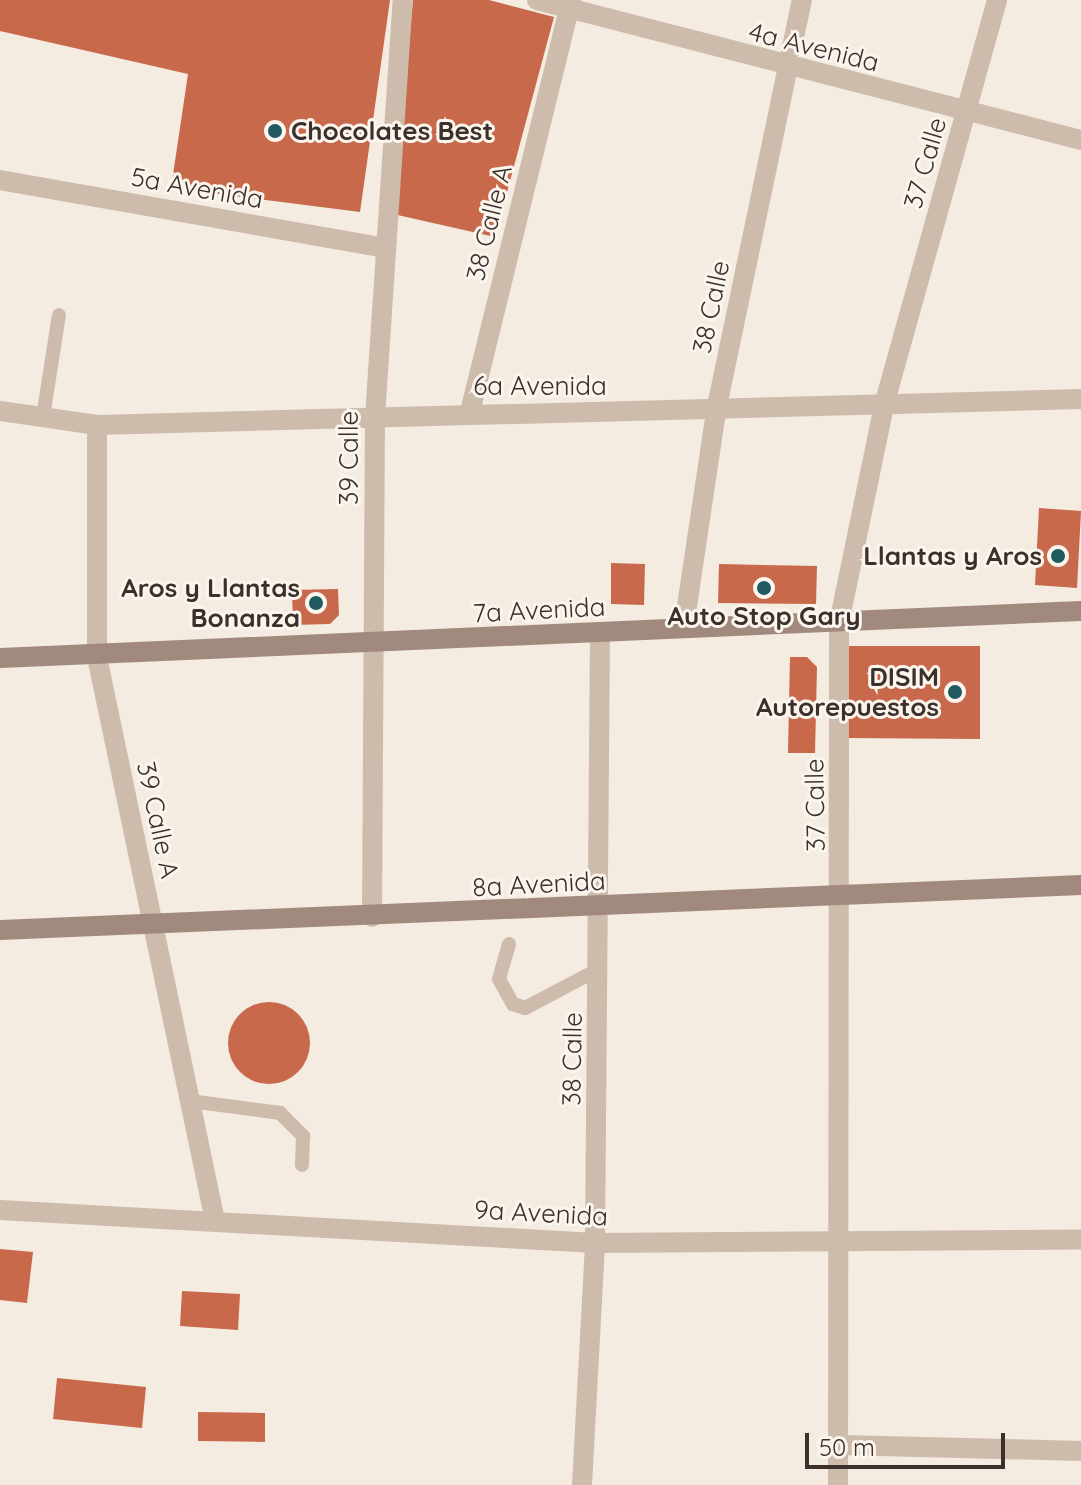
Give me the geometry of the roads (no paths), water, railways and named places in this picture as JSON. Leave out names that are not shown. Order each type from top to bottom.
[{"type":"main road","name":"7a Avenida","points":[[0,658],[97,657],[600,634],[684,626],[839,623],[1081,611]]},
{"type":"main road","name":"8a Avenida","points":[[0,930],[154,928],[1081,885]]},
{"type":"street","name":"39 Calle","points":[[372,917],[375,417],[403,0]]},
{"type":"street","name":"4a Avenida","points":[[537,0],[570,4],[787,69],[967,110],[1081,140]]},
{"type":"street","name":"38 Calle","points":[[684,626],[716,411],[802,0]]},
{"type":"street","name":"37 Calle","points":[[838,1485],[843,896],[839,623],[884,405],[997,0]]},
{"type":"street","name":"38 Calle A","points":[[470,412],[570,4]]},
{"type":"street","name":"5a Avenida","points":[[0,180],[384,248]]},
{"type":"street","name":"6a Avenida","points":[[0,411],[97,425],[470,412],[716,411],[1081,399]]},
{"type":"street","name":"39 Calle A","points":[[97,425],[97,657],[215,1221]]},
{"type":"street","name":"38 Calle","points":[[582,1485],[595,1243],[600,634]]},
{"type":"street","name":"9a Avenida","points":[[0,1210],[595,1243],[1081,1240]]},
{"type":"street","points":[[839,1445],[1081,1451]]},
{"type":"lane","points":[[43,417],[59,315]]},
{"type":"lane","points":[[509,944],[499,979],[513,1004],[525,1008],[599,969]]},
{"type":"lane","points":[[190,1101],[280,1113],[303,1136],[302,1165]]},
{"type":"place","name":"Chocolates Best","points":[[275,131]]},
{"type":"place","name":"Llantas y Aros","points":[[1058,556]]},
{"type":"place","name":"Auto Stop Gary","points":[[764,588]]},
{"type":"place","name":"Aros y Llantas Bonanza","points":[[316,603]]},
{"type":"place","name":"DISIM Autorepuestos","points":[[955,692]]}]
